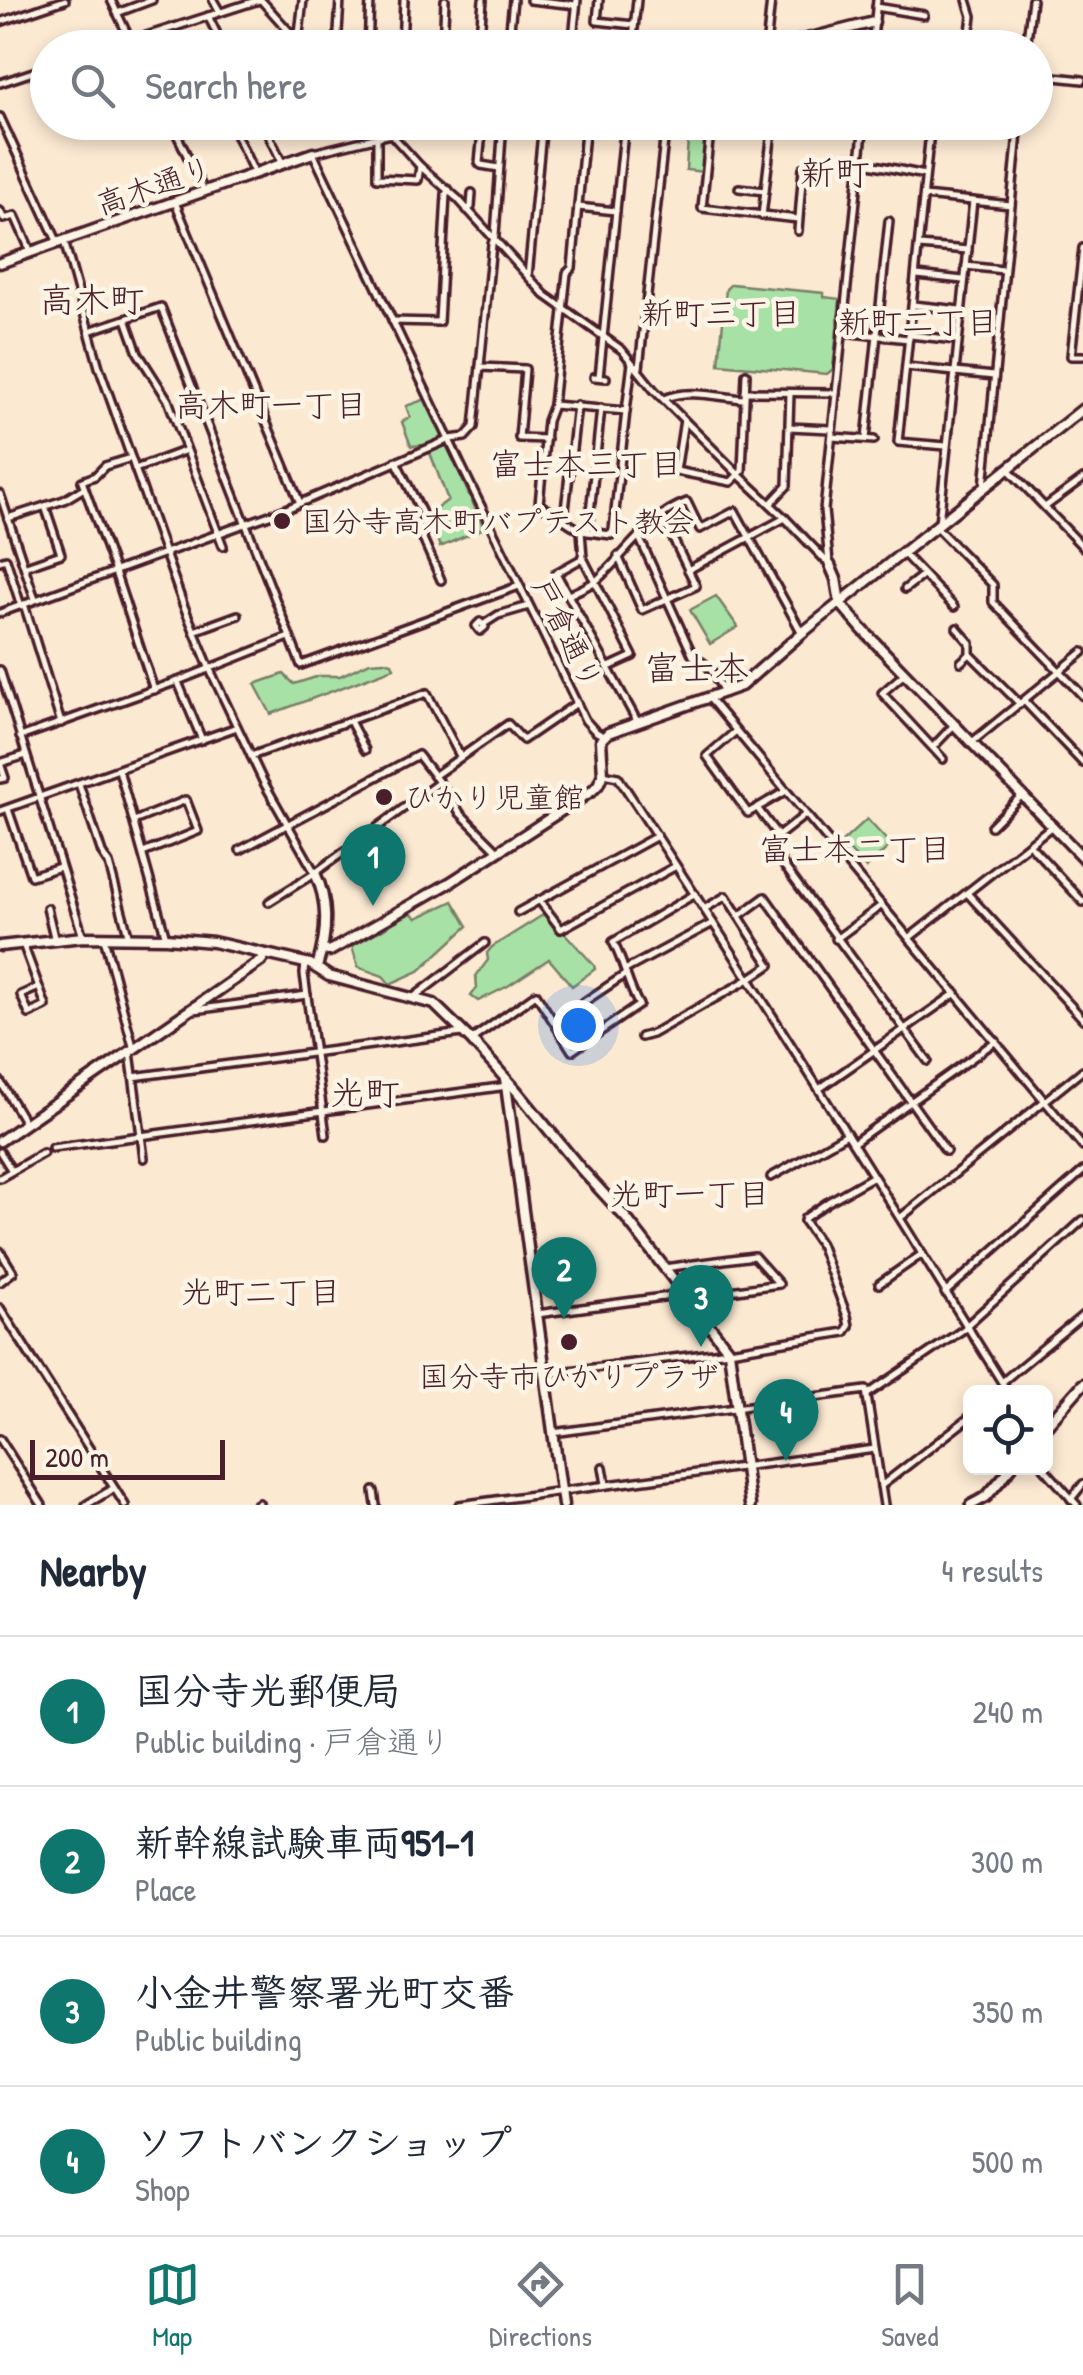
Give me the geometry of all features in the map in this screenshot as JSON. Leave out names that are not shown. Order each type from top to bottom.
[{"type":"street","points":[[0,22],[64,0]]},
{"type":"street","points":[[111,0],[125,30]]},
{"type":"street","points":[[117,12],[152,0]]},
{"type":"street","points":[[213,0],[220,12]]},
{"type":"street","points":[[170,30],[260,0],[287,30]]},
{"type":"street","points":[[302,30],[303,0]]},
{"type":"street","points":[[338,30],[340,0]]},
{"type":"street","points":[[369,30],[370,0]]},
{"type":"street","points":[[403,30],[404,0]]},
{"type":"street","points":[[444,30],[445,0]]},
{"type":"street","points":[[480,30],[483,0]]},
{"type":"street","points":[[510,30],[513,0]]},
{"type":"street","points":[[530,0],[576,3],[574,30]]},
{"type":"street","points":[[599,0],[597,21],[634,25]]},
{"type":"street","points":[[634,30],[637,0]]},
{"type":"street","points":[[770,30],[772,0]]},
{"type":"street","points":[[966,0],[972,16],[970,30]]},
{"type":"street","points":[[1028,30],[1032,0]]},
{"type":"street","points":[[873,30],[876,4],[924,14]]},
{"type":"street","points":[[208,16],[215,30]]},
{"type":"street","points":[[843,30],[874,22]]},
{"type":"street","points":[[0,82],[30,73]]},
{"type":"street","points":[[1053,77],[1083,80]]},
{"type":"street","points":[[0,116],[60,242],[131,458],[194,631],[251,756],[320,884],[326,912],[317,967]]},
{"type":"street","points":[[179,140],[204,191]]},
{"type":"street","points":[[238,140],[254,174]]},
{"type":"street","points":[[271,140],[283,164]]},
{"type":"street","name":"高木通り","points":[[0,262],[313,153],[372,140]]},
{"type":"street","points":[[377,140],[377,178],[418,180],[420,166]]},
{"type":"street","points":[[400,140],[420,166],[448,190],[545,296],[622,350],[663,399],[830,564]]},
{"type":"street","points":[[481,140],[481,166],[500,168]]},
{"type":"street","points":[[0,613],[246,525],[450,439],[465,437],[474,427],[502,140]]},
{"type":"street","points":[[528,276],[542,140]]},
{"type":"street","points":[[584,140],[572,268],[566,273],[554,405],[547,422],[539,504],[584,531],[611,535],[613,530],[632,363]]},
{"type":"street","points":[[600,377],[623,140]]},
{"type":"street","points":[[639,371],[664,140]]},
{"type":"street","points":[[709,140],[702,208],[798,220]]},
{"type":"street","points":[[762,216],[771,140]]},
{"type":"street","points":[[862,140],[824,510],[830,564],[840,603],[1083,858]]},
{"type":"street","points":[[929,140],[898,442],[946,446]]},
{"type":"street","points":[[984,488],[1016,140]]},
{"type":"street","name":"戸倉通り","points":[[313,153],[577,703],[589,726],[603,736]]},
{"type":"street","points":[[860,162],[926,174]]},
{"type":"street","points":[[798,231],[803,168]]},
{"type":"street","points":[[739,188],[766,191]]},
{"type":"street","points":[[392,321],[439,322],[448,190]]},
{"type":"street","points":[[467,210],[472,193]]},
{"type":"street","points":[[924,196],[1011,204]]},
{"type":"street","points":[[973,201],[937,524],[993,585],[993,602],[1083,696]]},
{"type":"street","points":[[174,202],[300,503]]},
{"type":"street","points":[[578,207],[616,211]]},
{"type":"street","points":[[0,210],[4,219],[14,216],[31,252]]},
{"type":"street","points":[[831,437],[870,440],[876,336],[889,221]]},
{"type":"street","points":[[919,246],[968,250]]},
{"type":"street","points":[[1083,248],[1071,356],[1083,356]]},
{"type":"street","points":[[966,266],[1004,270]]},
{"type":"street","points":[[916,275],[965,280]]},
{"type":"street","points":[[913,305],[961,310]]},
{"type":"street","points":[[89,331],[161,308],[301,666],[519,586]]},
{"type":"street","points":[[126,319],[138,353],[168,400],[222,546]]},
{"type":"street","points":[[842,332],[958,340]]},
{"type":"street","points":[[480,367],[524,369],[519,438],[546,439]]},
{"type":"street","points":[[906,367],[994,376]]},
{"type":"street","points":[[684,420],[676,472],[731,482],[742,471],[746,374]]},
{"type":"street","points":[[770,503],[787,486],[790,392]]},
{"type":"street","points":[[663,399],[687,394],[836,393]]},
{"type":"street","points":[[554,405],[626,411]]},
{"type":"street","points":[[564,519],[577,406]]},
{"type":"street","points":[[601,408],[583,558],[633,656],[608,667]]},
{"type":"street","points":[[322,950],[330,950],[418,901],[592,791],[603,774],[603,736],[614,729],[741,686],[802,632],[1083,409]]},
{"type":"street","points":[[789,427],[832,429]]},
{"type":"street","points":[[135,469],[185,450]]},
{"type":"street","points":[[131,458],[105,466],[82,481],[154,690]]},
{"type":"street","points":[[396,461],[426,521],[408,528]]},
{"type":"street","points":[[1008,468],[1083,547]]},
{"type":"street","points":[[1045,507],[1083,479]]},
{"type":"street","points":[[8,518],[64,500],[84,488]]},
{"type":"street","points":[[0,494],[36,600]]},
{"type":"street","points":[[569,595],[595,582],[671,508],[687,502],[700,528],[736,511],[802,632]]},
{"type":"street","points":[[24,566],[61,554],[46,506]]},
{"type":"street","points":[[618,556],[642,610],[696,586],[662,516]]},
{"type":"street","points":[[688,570],[785,518]]},
{"type":"street","points":[[417,525],[441,580]]},
{"type":"street","points":[[639,537],[693,656],[709,668],[725,693]]},
{"type":"street","points":[[902,552],[954,607]]},
{"type":"street","points":[[583,558],[556,573],[637,721]]},
{"type":"street","points":[[0,561],[6,559],[62,723]]},
{"type":"street","points":[[906,589],[923,575]]},
{"type":"street","points":[[484,624],[498,615],[529,606]]},
{"type":"street","points":[[194,631],[238,615]]},
{"type":"street","points":[[957,628],[970,643],[970,654],[1083,763]]},
{"type":"street","points":[[20,737],[289,637]]},
{"type":"street","points":[[971,743],[1083,652]]},
{"type":"street","points":[[961,662],[970,654]]},
{"type":"street","points":[[0,670],[84,938]]},
{"type":"street","points":[[904,674],[882,694],[944,759]]},
{"type":"street","points":[[178,681],[202,740]]},
{"type":"street","points":[[251,756],[427,694],[460,756]]},
{"type":"street","points":[[709,698],[1083,1147]]},
{"type":"street","points":[[434,776],[508,724],[522,740],[577,703]]},
{"type":"street","points":[[350,721],[365,750]]},
{"type":"street","points":[[933,747],[954,726]]},
{"type":"street","points":[[0,812],[237,727]]},
{"type":"street","points":[[736,731],[706,756],[748,813],[786,790]]},
{"type":"street","points":[[0,779],[5,778],[0,763],[26,755]]},
{"type":"street","points":[[240,850],[418,755],[460,813],[498,851]]},
{"type":"street","points":[[118,770],[166,938]]},
{"type":"street","points":[[603,774],[618,777],[677,866],[1003,1385]]},
{"type":"street","points":[[269,902],[440,782]]},
{"type":"street","points":[[79,784],[102,852],[110,864],[128,938]]},
{"type":"street","points":[[991,826],[1022,795]]},
{"type":"street","points":[[134,821],[186,800],[198,831],[142,853]]},
{"type":"street","points":[[8,809],[31,876],[61,866]]},
{"type":"street","points":[[758,809],[778,836]]},
{"type":"street","points":[[806,814],[768,844],[928,1060]]},
{"type":"street","points":[[910,938],[1052,826]]},
{"type":"street","points":[[518,912],[657,836]]},
{"type":"street","points":[[1028,844],[1083,902]]},
{"type":"street","points":[[540,900],[561,928],[677,866]]},
{"type":"street","points":[[968,893],[1083,1019]]},
{"type":"street","points":[[471,1040],[536,994],[572,1051],[639,1004],[613,942],[695,894]]},
{"type":"street","points":[[641,1038],[770,965],[726,896],[704,910]]},
{"type":"street","points":[[738,916],[765,896],[946,1152]]},
{"type":"street","points":[[836,939],[882,905]]},
{"type":"street","points":[[47,908],[55,941]]},
{"type":"street","points":[[554,1022],[625,972],[713,923]]},
{"type":"street","points":[[0,946],[84,938],[214,942],[317,967],[329,976],[434,1004],[464,1032],[626,1218],[729,1350],[750,1505]]},
{"type":"street","points":[[104,938],[132,1051],[144,1158]]},
{"type":"street","points":[[414,997],[485,943]]},
{"type":"street","points":[[23,944],[39,987],[46,1006],[29,1014],[21,995],[39,987]]},
{"type":"street","points":[[2,1136],[132,1051],[266,954]]},
{"type":"street","points":[[305,964],[326,1135]]},
{"type":"street","points":[[818,1090],[956,993]]},
{"type":"street","points":[[191,1010],[307,995]]},
{"type":"street","points":[[133,1076],[464,1032]]},
{"type":"street","points":[[853,1142],[996,1041]]},
{"type":"street","points":[[900,1218],[1083,1070]]},
{"type":"street","points":[[0,1080],[25,1123]]},
{"type":"street","points":[[52,1148],[506,1082]]},
{"type":"street","points":[[506,1082],[563,1505]]},
{"type":"street","points":[[771,1177],[847,1134]]},
{"type":"street","points":[[0,1152],[12,1170]]},
{"type":"street","points":[[0,1178],[43,1153]]},
{"type":"street","points":[[946,1293],[1083,1172]]},
{"type":"street","points":[[546,1374],[846,1332],[847,1316],[820,1244],[804,1221],[828,1202],[874,1177]]},
{"type":"street","points":[[868,1394],[967,1326],[1083,1220]]},
{"type":"street","points":[[0,1251],[13,1272],[0,1282]]},
{"type":"street","points":[[879,1284],[922,1254]]},
{"type":"street","points":[[537,1314],[779,1284],[754,1256],[664,1268]]},
{"type":"street","points":[[0,1308],[125,1505]]},
{"type":"street","points":[[1002,1382],[1083,1316]]},
{"type":"street","points":[[1053,1418],[1083,1384]]},
{"type":"street","points":[[554,1433],[866,1390],[884,1505]]},
{"type":"street","points":[[881,1486],[963,1422]]},
{"type":"street","points":[[0,1439],[42,1505]]},
{"type":"street","points":[[459,1505],[874,1449]]},
{"type":"street","points":[[603,1467],[606,1484]]},
{"type":"street","points":[[971,1505],[986,1497],[1005,1475]]},
{"type":"street","points":[[1050,1475],[1077,1505]]},
{"type":"street","points":[[1071,1499],[1083,1484]]},
{"type":"street","points":[[86,1505],[114,1488]]},
{"type":"street","points":[[374,1491],[376,1505]]},
{"type":"green space","points":[[688,140],[706,140],[704,172],[686,170]]},
{"type":"green space","points":[[731,284],[824,293],[824,297],[840,299],[833,369],[827,374],[719,364],[726,289]]},
{"type":"green space","points":[[426,399],[484,528],[440,547],[428,515],[448,500],[430,453],[423,445],[411,446],[402,422],[410,417],[406,406]]},
{"type":"green space","points":[[716,596],[738,627],[710,644],[690,610]]},
{"type":"green space","points":[[384,661],[394,668],[271,714],[255,684],[284,674],[294,684],[319,676],[340,676],[370,662]]},
{"type":"green space","points":[[867,819],[891,845],[866,868],[842,842]]},
{"type":"green space","points":[[453,901],[468,926],[419,971],[390,984],[383,976],[358,967],[352,946],[411,913],[417,918]]},
{"type":"green space","points":[[546,913],[595,969],[572,986],[549,959],[478,1001],[471,996],[477,988],[476,976],[492,947]]},
{"type":"place","name":"国分寺高木町バプテスト教会","points":[[282,521]]},
{"type":"place","name":"ひかり児童館","points":[[384,797]]},
{"type":"place","name":"国分寺光郵便局","points":[[373,906]]},
{"type":"place","name":"新幹線試験車両951-1","points":[[564,1319]]},
{"type":"place","name":"国分寺市ひかりプラザ","points":[[569,1342]]},
{"type":"place","name":"小金井警察署光町交番","points":[[701,1347]]},
{"type":"place","name":"ソフトバンクショップ","points":[[786,1461]]},
{"type":"district","name":"新町","points":[[835,172]]},
{"type":"district","name":"高木町","points":[[92,299]]},
{"type":"district","name":"新町三丁目","points":[[721,312]]},
{"type":"district","name":"新町二丁目","points":[[918,321]]},
{"type":"district","name":"高木町一丁目","points":[[271,404]]},
{"type":"district","name":"富士本三丁目","points":[[586,463]]},
{"type":"district","name":"富士本","points":[[697,667]]},
{"type":"district","name":"富士本二丁目","points":[[855,848]]},
{"type":"district","name":"光町","points":[[365,1092]]},
{"type":"district","name":"光町一丁目","points":[[690,1193]]},
{"type":"district","name":"光町二丁目","points":[[261,1291]]}]
